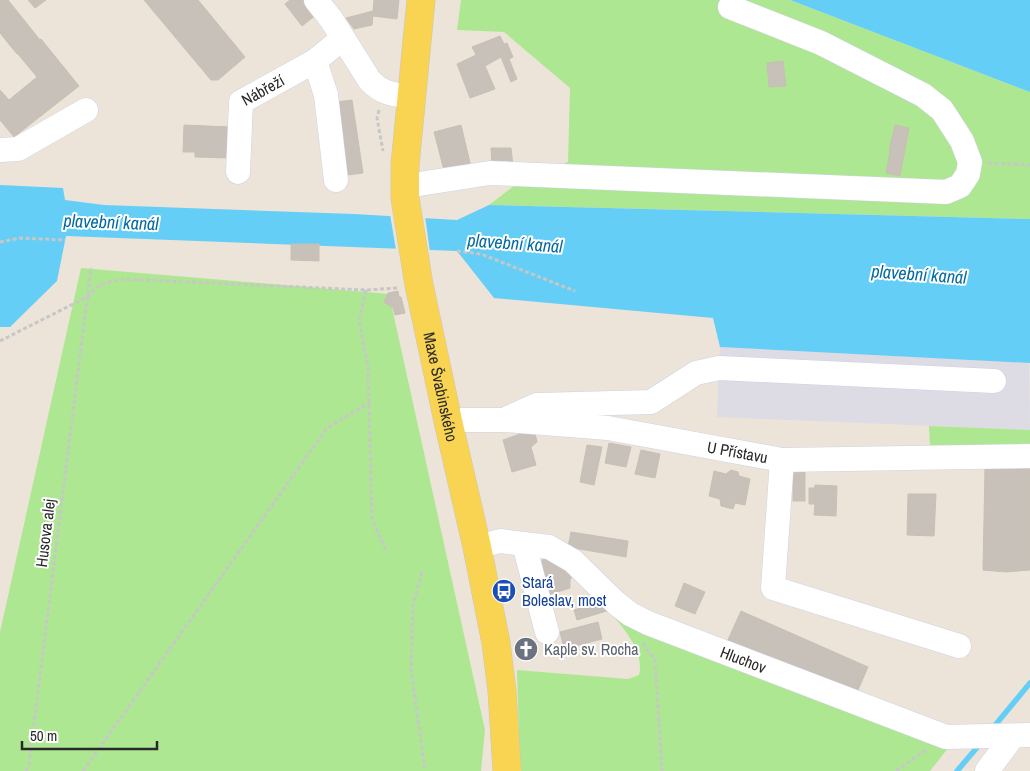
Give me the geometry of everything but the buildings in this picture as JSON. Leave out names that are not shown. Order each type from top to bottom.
[{"type":"main road","name":"Maxe Švabinského","points":[[420,0],[404,191],[411,281],[448,421],[477,547],[496,644],[507,753],[506,771]]},
{"type":"street","points":[[316,0],[370,81],[384,92],[411,98]]},
{"type":"street","points":[[404,191],[419,184],[490,173],[946,192],[960,186],[968,174],[970,162],[962,141],[942,110],[923,95],[821,43],[730,7]]},
{"type":"street","name":"Nábřeží","points":[[238,172],[241,102],[315,61],[343,38]]},
{"type":"street","points":[[315,61],[326,94],[336,180]]},
{"type":"street","points":[[0,150],[18,149],[86,110]]},
{"type":"street","points":[[504,420],[537,405],[650,402],[696,372],[719,368],[994,381]]},
{"type":"street","name":"U Přístavu","points":[[448,421],[504,420],[608,428],[782,460],[1030,456]]},
{"type":"street","points":[[782,460],[773,588],[959,646]]},
{"type":"street","name":"Hluchov","points":[[477,547],[500,541],[549,547],[573,561],[630,614],[648,623],[946,737],[1022,736]]},
{"type":"street","points":[[524,544],[547,632]]},
{"type":"street","points":[[987,771],[1022,736]]},
{"type":"path","points":[[970,162],[1030,165]]},
{"type":"path","points":[[0,242],[20,238],[65,240]]},
{"type":"path","points":[[457,251],[481,254],[575,290]]},
{"type":"path","name":"Husova alej","points":[[26,771],[29,764],[91,268]]},
{"type":"path","points":[[0,341],[87,297],[101,284],[122,279],[366,290],[385,290],[411,281]]},
{"type":"path","points":[[366,290],[359,320],[368,368],[372,519],[387,553]]},
{"type":"path","points":[[83,771],[327,428],[369,403]]},
{"type":"path","points":[[422,572],[413,604],[411,669],[425,771]]},
{"type":"path","points":[[638,636],[655,660],[662,771]]},
{"type":"path","points":[[896,771],[946,737]]},
{"type":"shaded area","points":[[720,347],[1029,363],[1030,430],[717,417]]},
{"type":"green space","points":[[461,0],[790,0],[1030,92],[1030,219],[489,205],[523,179],[568,162],[570,88],[504,32],[457,30]]},
{"type":"green space","points":[[81,268],[389,294],[485,730],[481,771],[0,771],[0,632]]},
{"type":"green space","points":[[929,426],[1030,430],[1030,449],[930,449]]},
{"type":"green space","points":[[610,612],[952,743],[930,771],[520,771],[517,670],[628,679],[639,675],[640,666],[636,649],[627,633]]},
{"type":"water","points":[[790,0],[1030,0],[1030,92]]},
{"type":"water","name":"plavební kanál","points":[[0,185],[63,188],[65,200],[104,205],[354,214],[457,220],[489,205],[1030,219],[1030,363],[720,347],[713,318],[494,298],[457,251],[66,236],[57,281],[10,327],[0,327]]},
{"type":"pier","points":[[390,214],[425,216],[430,252],[396,250]]},
{"type":"waterway","points":[[992,729],[1030,683]]},
{"type":"waterway","points":[[957,771],[980,744]]},
{"type":"place","name":"Stará Boleslav, most","points":[[504,591]]},
{"type":"place","name":"Kaple sv. Rocha","points":[[526,649]]}]
